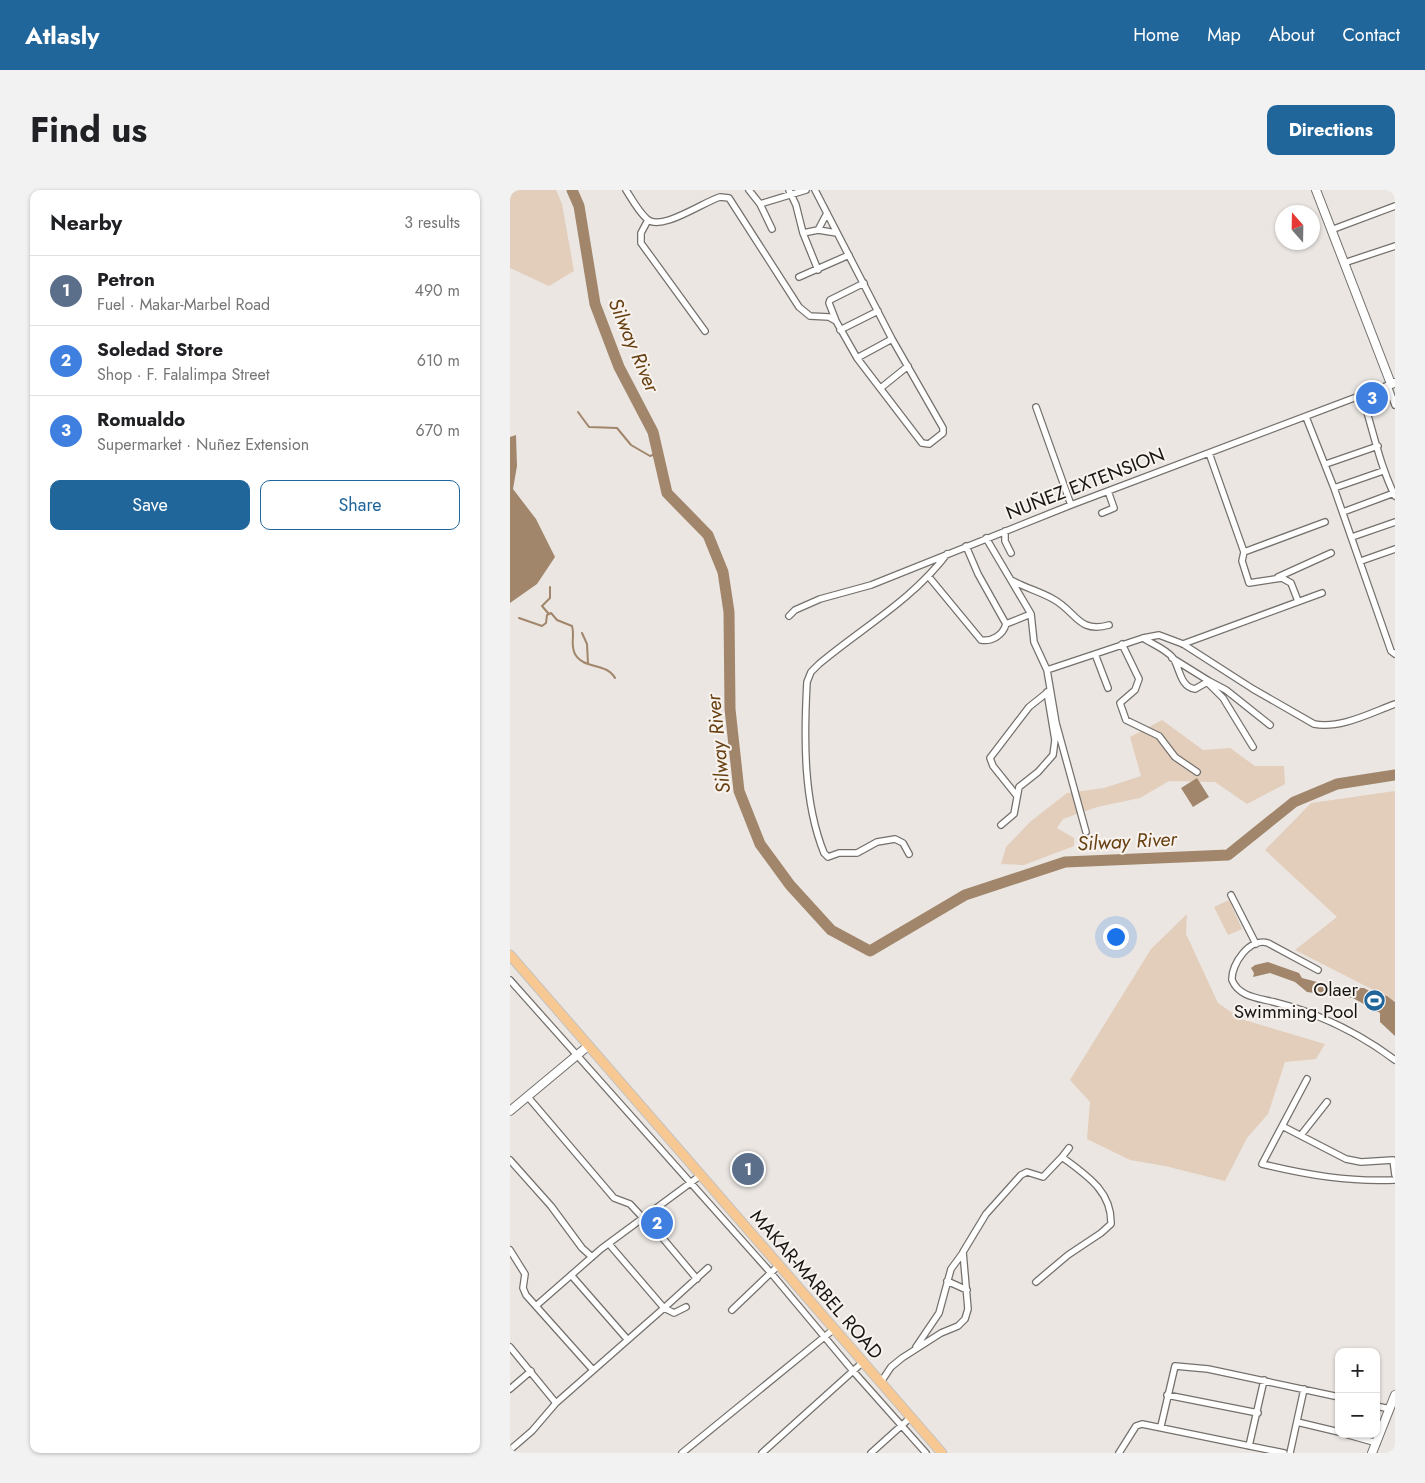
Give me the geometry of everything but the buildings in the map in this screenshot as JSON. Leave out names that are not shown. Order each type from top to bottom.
[{"type":"main road","name":"MAKAR-MARBEL ROAD","points":[[510,955],[942,1453]]},
{"type":"street","points":[[626,190],[648,220],[654,224],[665,222],[709,200],[724,196],[729,198],[799,307],[810,316],[829,318],[836,321]]},
{"type":"street","points":[[749,190],[760,204],[772,229]]},
{"type":"street","points":[[789,190],[793,196],[803,232],[818,270]]},
{"type":"street","points":[[760,204],[793,196],[806,190]]},
{"type":"street","points":[[815,190],[864,283],[892,339],[944,428],[943,433],[929,444],[923,444],[882,387],[857,358],[836,321],[829,303],[830,300],[864,283]]},
{"type":"street","points":[[1316,190],[1391,384],[1395,406]]},
{"type":"street","points":[[1331,230],[1395,206]]},
{"type":"street","points":[[818,230],[827,213]]},
{"type":"street","points":[[648,220],[642,233],[641,243],[705,331]]},
{"type":"street","points":[[803,232],[818,230],[838,233]]},
{"type":"street","points":[[1344,263],[1395,246]]},
{"type":"street","points":[[799,277],[849,255]]},
{"type":"street","points":[[840,330],[878,311]]},
{"type":"street","points":[[857,358],[892,339]]},
{"type":"street","points":[[882,387],[908,366]]},
{"type":"street","name":"NUÑEZ EXTENSION","points":[[789,616],[795,610],[820,599],[871,584],[1071,505],[1391,384]]},
{"type":"street","points":[[1343,512],[1394,494],[1383,471],[1378,446],[1362,396]]},
{"type":"street","points":[[1036,407],[1071,505]]},
{"type":"street","points":[[1306,417],[1326,464],[1391,651],[1395,654]]},
{"type":"street","points":[[1326,464],[1378,446]]},
{"type":"street","points":[[1209,453],[1244,552],[1242,561],[1249,583],[1252,584],[1277,577],[1331,553]]},
{"type":"street","points":[[1334,488],[1383,471]]},
{"type":"street","points":[[1102,514],[1114,508],[1108,492]]},
{"type":"street","points":[[1244,552],[1325,522]]},
{"type":"street","points":[[1352,538],[1395,522]]},
{"type":"street","points":[[1005,531],[1005,541],[1011,553]]},
{"type":"street","points":[[986,538],[1031,614],[1034,642],[1047,670],[1055,747],[1046,764],[1019,787],[1014,814],[1001,825]]},
{"type":"street","points":[[966,546],[978,574],[1006,624]]},
{"type":"street","points":[[1360,562],[1395,549]]},
{"type":"street","points":[[908,854],[903,844],[895,839],[877,842],[857,853],[839,852],[828,856],[824,853],[811,814],[807,739],[808,682],[811,672],[819,664],[929,577],[948,553]]},
{"type":"street","points":[[929,577],[981,640],[999,635],[1003,632],[1006,624],[1031,614]]},
{"type":"street","points":[[1277,577],[1289,581],[1298,601]]},
{"type":"street","points":[[1012,581],[1053,598],[1077,620],[1091,628],[1109,624]]},
{"type":"street","points":[[1183,644],[1322,593]]},
{"type":"street","points":[[1047,670],[1122,644],[1159,635],[1183,644],[1268,698],[1314,724],[1325,726],[1338,724],[1395,704]]},
{"type":"street","points":[[1143,638],[1208,681],[1226,690],[1270,725]]},
{"type":"street","points":[[1122,644],[1139,679],[1135,690],[1120,703],[1122,715],[1132,725],[1158,736],[1175,758],[1197,772]]},
{"type":"street","points":[[1095,654],[1108,688]]},
{"type":"street","points":[[1172,658],[1182,679],[1189,687],[1195,689],[1208,681]]},
{"type":"street","points":[[1208,681],[1223,698],[1252,747]]},
{"type":"street","points":[[1017,796],[993,766],[990,758],[1029,707],[1049,691]]},
{"type":"street","points":[[1049,691],[1086,832]]},
{"type":"street","points":[[1231,895],[1256,944]]},
{"type":"street","points":[[1318,970],[1268,943],[1256,944],[1241,956],[1233,970],[1232,980],[1238,990],[1333,1022],[1374,1044],[1395,1060]]},
{"type":"street","points":[[510,980],[771,1273],[853,1371],[926,1453]]},
{"type":"street","points":[[510,1111],[588,1046]]},
{"type":"street","points":[[1307,1079],[1267,1156],[1270,1166],[1312,1176],[1355,1181],[1395,1180]]},
{"type":"street","points":[[528,1097],[614,1198],[630,1204],[644,1217],[697,1280]]},
{"type":"street","points":[[1301,1135],[1326,1102]]},
{"type":"street","points":[[1282,1126],[1325,1150],[1352,1161],[1394,1160],[1395,1175]]},
{"type":"street","points":[[914,1349],[939,1313],[951,1269],[986,1214],[1021,1175],[1027,1172],[1043,1176],[1070,1148]]},
{"type":"street","points":[[1036,1282],[1068,1255],[1111,1224],[1111,1212],[1108,1202],[1097,1185],[1062,1157]]},
{"type":"street","points":[[510,1160],[550,1206],[582,1248],[592,1257]]},
{"type":"street","points":[[537,1305],[592,1257],[701,1175]]},
{"type":"street","points":[[609,1244],[664,1308],[674,1313],[686,1307]]},
{"type":"street","points":[[510,1250],[525,1274],[524,1292],[593,1370]]},
{"type":"street","points":[[881,1382],[891,1367],[914,1349],[962,1323],[968,1309],[963,1252]]},
{"type":"street","points":[[732,1310],[779,1265]]},
{"type":"street","points":[[510,1450],[532,1431],[556,1403],[627,1339],[697,1280],[708,1268]]},
{"type":"street","points":[[571,1275],[627,1339]]},
{"type":"street","points":[[947,1281],[967,1290]]},
{"type":"street","points":[[682,1453],[834,1329]]},
{"type":"street","points":[[510,1347],[556,1403]]},
{"type":"street","points":[[762,1453],[863,1362]]},
{"type":"street","points":[[1161,1426],[1175,1366],[1208,1369],[1335,1396]]},
{"type":"street","points":[[510,1389],[531,1371]]},
{"type":"street","points":[[1249,1446],[1264,1380]]},
{"type":"street","points":[[1290,1453],[1304,1389]]},
{"type":"street","points":[[1167,1395],[1258,1413]]},
{"type":"street","points":[[1372,1453],[1395,1395]]},
{"type":"street","points":[[1380,1407],[1390,1409]]},
{"type":"street","points":[[871,1453],[911,1417]]},
{"type":"street","points":[[1297,1422],[1335,1431]]},
{"type":"street","points":[[1119,1453],[1138,1425],[1161,1426],[1284,1453]]},
{"type":"street","points":[[1359,1438],[1377,1443]]},
{"type":"shaded area","points":[[510,190],[556,190],[562,204],[574,271],[549,286],[510,268]]},
{"type":"shaded area","points":[[516,435],[517,466],[513,489],[536,519],[555,557],[537,584],[510,603],[510,437]]},
{"type":"shaded area","points":[[1162,720],[1203,750],[1230,748],[1255,766],[1284,766],[1285,784],[1247,804],[1215,782],[1169,781],[1140,798],[1097,807],[1063,819],[1057,828],[1074,838],[1074,846],[1024,865],[1001,864],[1006,847],[1031,821],[1067,793],[1104,788],[1141,776],[1130,737]]},
{"type":"shaded area","points":[[1197,778],[1209,797],[1193,807],[1181,788]]},
{"type":"shaded area","points":[[1395,791],[1395,1001],[1295,950],[1337,917],[1265,850],[1311,803]]},
{"type":"shaded area","points":[[1229,900],[1242,929],[1228,935],[1214,907]]},
{"type":"shaded area","points":[[1187,914],[1186,934],[1218,1003],[1241,1019],[1325,1044],[1316,1059],[1285,1062],[1268,1114],[1247,1138],[1225,1181],[1165,1166],[1130,1160],[1087,1139],[1090,1102],[1070,1080],[1151,949]]},
{"type":"shaded area","name":"Olaer Swimming Pool","points":[[1268,962],[1299,973],[1302,978],[1336,987],[1364,988],[1375,994],[1387,996],[1395,1002],[1395,1036],[1380,1022],[1380,1013],[1353,998],[1307,992],[1295,982],[1270,973],[1253,977],[1254,973],[1251,968]]},
{"type":"waterway","name":"Silway River","points":[[572,190],[579,206],[595,304],[619,367],[653,432],[667,493],[708,535],[723,572],[729,612],[730,709],[739,791],[760,844],[790,885],[831,930],[870,951],[965,895],[1065,862],[1228,855],[1294,802],[1337,784],[1395,775]]},
{"type":"waterway","points":[[578,412],[589,427],[617,428],[631,445],[650,456],[661,452]]},
{"type":"waterway","points":[[548,613],[542,606],[550,598],[550,587]]},
{"type":"waterway","points":[[519,618],[542,626],[546,623],[547,615],[551,613],[557,620],[572,626],[573,647],[579,659],[606,670],[615,678]]},
{"type":"waterway","points":[[582,633],[587,644],[588,664]]},
{"type":"place","name":"Romualdo","points":[[1372,398]]},
{"type":"place","name":"Olaer Swimming Pool","points":[[1374,1000]]},
{"type":"place","name":"Petron","points":[[748,1169]]},
{"type":"place","name":"Soledad Store","points":[[657,1223]]}]
